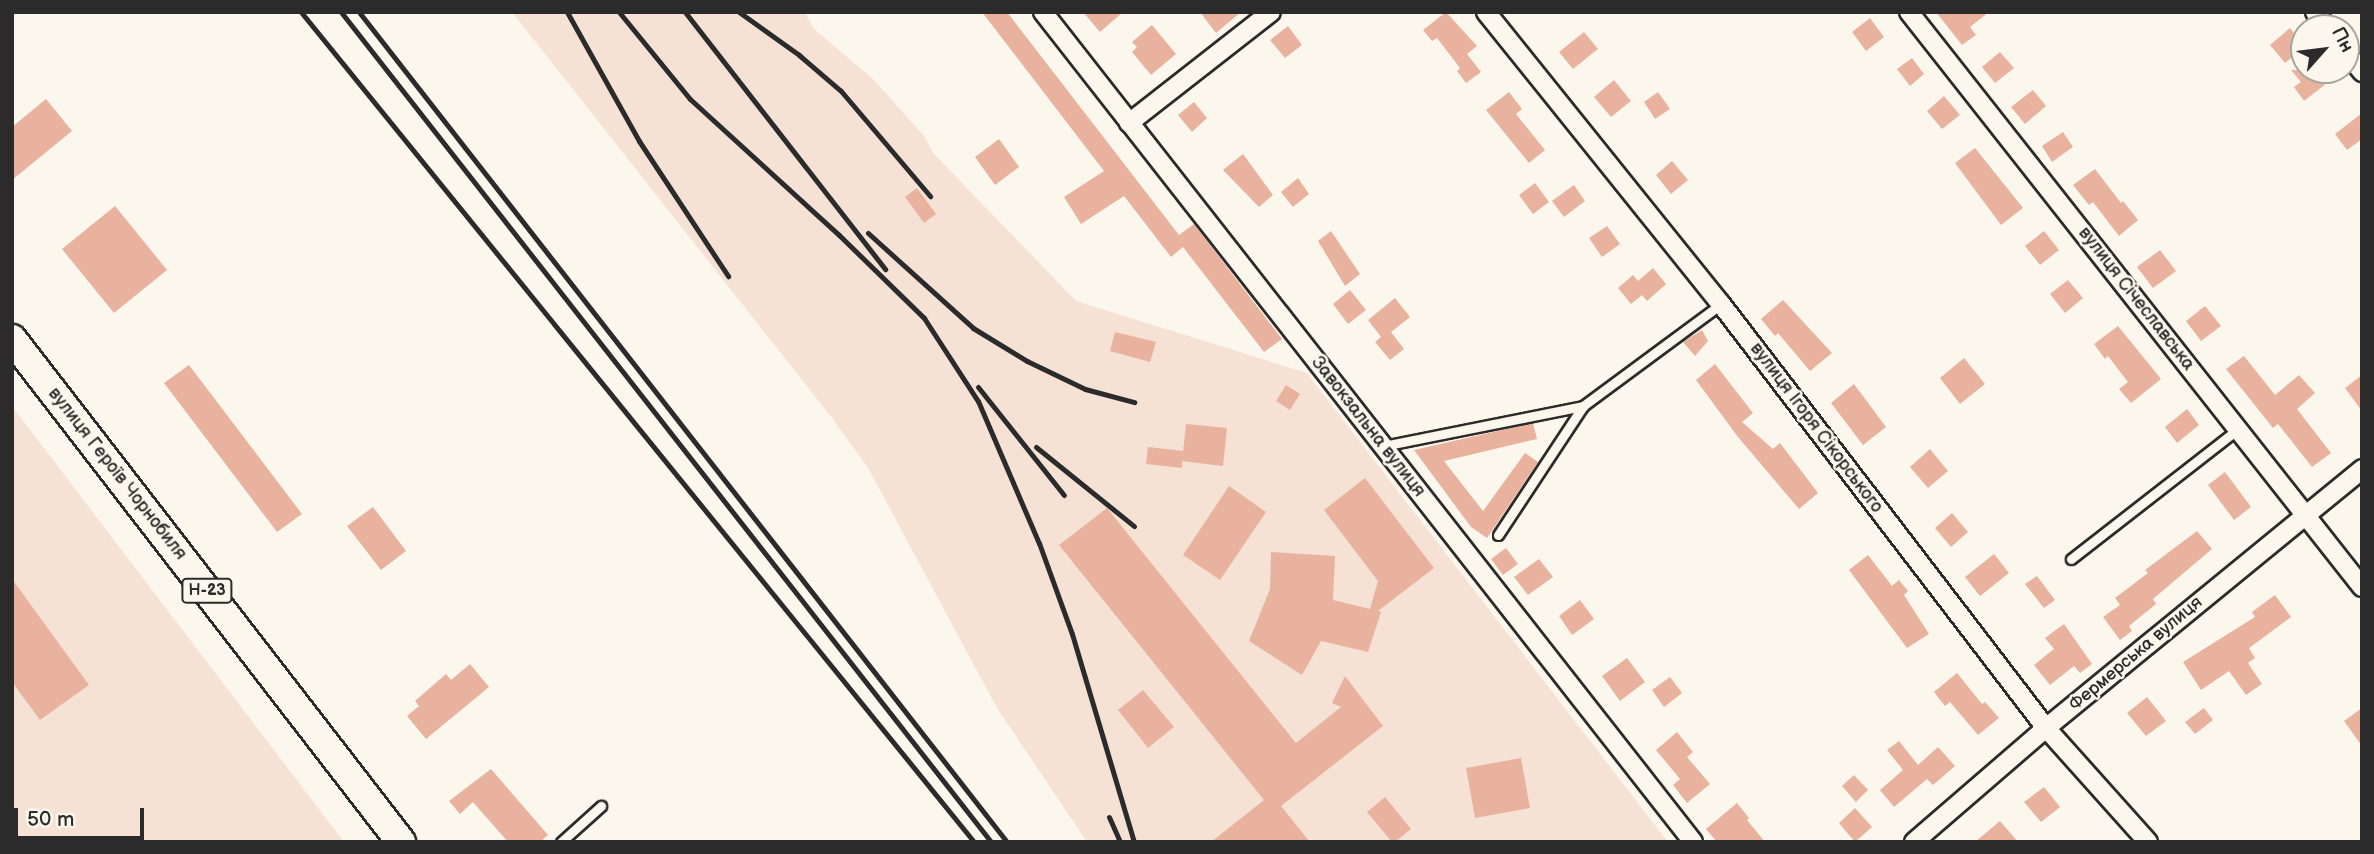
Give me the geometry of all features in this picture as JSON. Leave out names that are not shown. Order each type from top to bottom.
[{"type":"main road","name":"вулиця Героїв Чорнобиля","points":[[12,339],[401,842]]},
{"type":"street","name":"Завокзальна вулиця","points":[[1043,12],[1693,842]]},
{"type":"street","points":[[1129,122],[1271,12]]},
{"type":"street","name":"вулиця Ігоря Сікорського","points":[[1486,12],[1721,304],[2046,728],[2148,842]]},
{"type":"street","name":"вулиця Січеславська","points":[[1909,12],[2362,587]]},
{"type":"street","name":"Фермерська вулиця","points":[[1918,841],[2046,728],[2362,469]]},
{"type":"lane","points":[[1497,534],[1583,406],[1721,304]]},
{"type":"lane","points":[[1383,446],[1583,406]]},
{"type":"lane","points":[[2071,559],[2238,429]]},
{"type":"lane","points":[[561,842],[601,806]]},
{"type":"shaded area","points":[[512,12],[805,12],[813,28],[873,79],[925,137],[933,153],[1076,301],[1307,373],[1668,842],[1087,842],[997,708],[868,468],[832,418]]},
{"type":"shaded area","points":[[12,406],[344,842],[12,842]]},
{"type":"building","points":[[982,12],[1007,12],[1179,235],[1194,224],[1282,339],[1264,352],[1183,247],[1171,257],[1124,196],[1081,224],[1064,197],[1104,171]]},
{"type":"building","points":[[1083,12],[1123,12],[1100,32]]},
{"type":"building","points":[[1200,12],[1241,12],[1216,33]]},
{"type":"building","points":[[1446,12],[1477,46],[1467,54],[1481,72],[1466,83],[1457,71],[1460,68],[1437,38],[1432,41],[1423,30]]},
{"type":"building","points":[[1936,12],[1989,12],[1970,27],[1976,35],[1962,45]]},
{"type":"building","points":[[1870,18],[1884,37],[1866,51],[1852,32]]},
{"type":"building","points":[[1152,25],[1176,54],[1151,75],[1132,52],[1137,47],[1132,42]]},
{"type":"building","points":[[1288,26],[1302,45],[1285,58],[1270,40]]},
{"type":"building","points":[[2290,28],[2290,59],[2285,63],[2270,45]]},
{"type":"building","points":[[1584,32],[1598,49],[1573,69],[1559,52]]},
{"type":"building","points":[[2000,52],[2014,68],[1995,83],[1982,67]]},
{"type":"building","points":[[1912,58],[1924,74],[1910,86],[1897,69]]},
{"type":"building","points":[[1614,80],[1631,101],[1611,117],[1594,97]]},
{"type":"building","points":[[2298,84],[2326,84],[2304,101],[2294,87]]},
{"type":"building","points":[[2033,90],[2046,106],[2025,124],[2011,107]]},
{"type":"building","points":[[1509,92],[1522,109],[1516,114],[1545,150],[1529,163],[1486,110]]},
{"type":"building","points":[[1658,92],[1670,109],[1655,119],[1644,102]]},
{"type":"building","points":[[1944,96],[1960,115],[1942,129],[1927,111]]},
{"type":"building","points":[[46,99],[72,131],[12,180],[12,127]]},
{"type":"building","points":[[1194,102],[1207,118],[1192,132],[1178,115]]},
{"type":"building","points":[[2362,113],[2362,139],[2347,150],[2335,134]]},
{"type":"building","points":[[2063,132],[2073,147],[2052,162],[2042,146]]},
{"type":"building","points":[[999,139],[1019,167],[995,185],[975,157]]},
{"type":"building","points":[[1975,148],[2023,208],[2001,225],[1955,163]]},
{"type":"building","points":[[1243,154],[1273,195],[1259,207],[1223,170]]},
{"type":"building","points":[[1672,161],[1688,180],[1671,194],[1656,175]]},
{"type":"building","points":[[2095,169],[2138,220],[2119,236],[2093,202],[2089,205],[2073,185]]},
{"type":"building","points":[[1298,178],[1309,194],[1293,207],[1281,192]]},
{"type":"building","points":[[1535,183],[1549,202],[1533,214],[1519,195]]},
{"type":"building","points":[[1574,185],[1585,201],[1564,217],[1552,201]]},
{"type":"building","points":[[917,188],[936,214],[924,223],[905,197]]},
{"type":"building","points":[[115,206],[167,270],[114,313],[62,249]]},
{"type":"building","points":[[1607,226],[1620,244],[1602,257],[1589,238]]},
{"type":"building","points":[[1331,231],[1360,274],[1345,286],[1318,241]]},
{"type":"building","points":[[2044,231],[2059,250],[2040,265],[2025,246]]},
{"type":"building","points":[[2160,250],[2176,271],[2153,288],[2137,267]]},
{"type":"building","points":[[1653,268],[1666,284],[1647,301],[1642,295],[1631,304],[1618,288],[1633,275],[1638,281]]},
{"type":"building","points":[[2068,280],[2083,298],[2065,313],[2050,294]]},
{"type":"building","points":[[1350,290],[1366,310],[1348,324],[1333,304]]},
{"type":"building","points":[[1395,298],[1410,317],[1391,332],[1404,349],[1390,360],[1375,342],[1381,337],[1368,320]]},
{"type":"building","points":[[1783,300],[1832,353],[1810,371],[1778,333],[1775,336],[1761,319]]},
{"type":"building","points":[[2205,306],[2221,326],[2201,341],[2186,321]]},
{"type":"building","points":[[2118,326],[2161,379],[2131,403],[2119,389],[2128,382],[2108,356],[2105,359],[2094,344]]},
{"type":"building","points":[[1702,330],[1708,341],[1695,356],[1683,342]]},
{"type":"building","points":[[1115,332],[1156,342],[1150,362],[1110,351]]},
{"type":"building","points":[[2244,356],[2275,395],[2299,375],[2315,393],[2297,409],[2331,453],[2312,467],[2278,424],[2273,428],[2226,369]]},
{"type":"building","points":[[1964,358],[1985,384],[1960,404],[1940,378]]},
{"type":"building","points":[[1715,364],[1753,413],[1742,422],[1773,449],[1780,443],[1818,493],[1799,509],[1738,437],[1696,380]]},
{"type":"building","points":[[189,365],[302,514],[277,532],[164,383]]},
{"type":"building","points":[[2362,375],[2362,411],[2345,388]]},
{"type":"building","points":[[1854,384],[1886,427],[1863,445],[1831,403]]},
{"type":"building","points":[[1286,385],[1300,394],[1290,410],[1276,401]]},
{"type":"building","points":[[2187,409],[2199,425],[2177,443],[2165,427]]},
{"type":"building","points":[[1533,423],[1537,439],[1444,461],[1483,511],[1525,453],[1538,462],[1487,538],[1471,527],[1414,450]]},
{"type":"building","points":[[1186,424],[1227,428],[1223,466],[1182,461]]},
{"type":"building","points":[[1148,447],[1183,451],[1182,468],[1146,464]]},
{"type":"building","points":[[1930,449],[1948,471],[1928,488],[1910,467]]},
{"type":"building","points":[[2225,472],[2251,507],[2234,520],[2208,485]]},
{"type":"building","points":[[1365,478],[1434,568],[1378,611],[1381,612],[1368,652],[1321,641],[1302,675],[1249,641],[1270,589],[1271,552],[1335,556],[1333,600],[1370,609],[1378,581],[1324,510]]},
{"type":"building","points":[[1229,486],[1266,512],[1220,580],[1183,555]]},
{"type":"building","points":[[373,507],[406,551],[381,570],[347,526]]},
{"type":"building","points":[[1107,508],[1296,743],[1341,707],[1332,703],[1345,676],[1383,726],[1281,806],[1310,842],[1211,842],[1264,800],[1059,545]]},
{"type":"building","points":[[1952,513],[1968,532],[1951,547],[1935,528]]},
{"type":"building","points":[[2197,531],[2212,549],[2153,599],[2156,604],[2129,626],[2132,631],[2120,640],[2103,617],[2120,605],[2115,598],[2148,573],[2145,570]]},
{"type":"building","points":[[1506,548],[1518,564],[1503,575],[1491,559]]},
{"type":"building","points":[[1994,554],[2009,573],[1980,596],[1965,577]]},
{"type":"building","points":[[1868,555],[1892,586],[1899,580],[1908,591],[1904,595],[1929,634],[1907,648],[1849,570]]},
{"type":"building","points":[[1539,559],[1553,577],[1528,595],[1514,577]]},
{"type":"building","points":[[2037,576],[2055,600],[2044,608],[2025,584]]},
{"type":"building","points":[[12,579],[89,685],[40,720],[12,682]]},
{"type":"building","points":[[2275,595],[2291,617],[2249,648],[2255,658],[2248,663],[2262,684],[2246,695],[2229,671],[2201,690],[2183,662],[2255,617],[2252,612]]},
{"type":"building","points":[[1580,600],[1594,619],[1572,635],[1559,616]]},
{"type":"building","points":[[2064,624],[2092,664],[2080,673],[2074,666],[2050,685],[2034,665],[2054,649],[2045,638]]},
{"type":"building","points":[[1627,658],[1645,682],[1620,701],[1602,676]]},
{"type":"building","points":[[470,664],[489,687],[426,739],[407,716],[419,706],[415,701],[446,674],[451,680]]},
{"type":"building","points":[[1957,673],[1982,704],[1985,702],[1999,718],[1978,735],[1950,702],[1945,706],[1934,692]]},
{"type":"building","points":[[1670,677],[1682,693],[1664,707],[1652,690]]},
{"type":"building","points":[[1143,690],[1174,727],[1148,748],[1118,710]]},
{"type":"building","points":[[2147,697],[2166,721],[2146,736],[2127,713]]},
{"type":"building","points":[[2204,708],[2213,720],[2195,734],[2185,722]]},
{"type":"building","points":[[2362,708],[2362,746],[2344,721]]},
{"type":"building","points":[[1677,732],[1693,752],[1687,757],[1710,784],[1687,803],[1673,785],[1680,779],[1656,750]]},
{"type":"building","points":[[1899,741],[1918,765],[1938,747],[1955,766],[1933,785],[1927,779],[1894,807],[1880,790],[1903,770],[1887,750]]},
{"type":"building","points":[[1521,758],[1530,808],[1475,818],[1466,768]]},
{"type":"building","points":[[491,769],[548,835],[540,842],[508,842],[473,802],[460,814],[449,801]]},
{"type":"building","points":[[1854,775],[1868,790],[1856,802],[1842,786]]},
{"type":"building","points":[[2044,787],[2060,807],[2041,822],[2024,802]]},
{"type":"building","points":[[1385,797],[1411,829],[1395,842],[1392,842],[1367,812]]},
{"type":"building","points":[[1737,803],[1765,842],[1717,842],[1706,829]]},
{"type":"building","points":[[1855,808],[1872,827],[1855,842],[1839,823]]},
{"type":"building","points":[[2000,821],[2018,842],[1975,842]]},
{"type":"railway","points":[[301,12],[974,842]]},
{"type":"railway","points":[[341,12],[991,842]]},
{"type":"railway","points":[[359,12],[1007,842]]},
{"type":"railway","points":[[567,12],[639,141],[728,276]]},
{"type":"railway","points":[[619,12],[690,99],[839,235],[924,318],[978,401],[1039,543],[1072,634],[1134,842]]},
{"type":"railway","points":[[685,12],[885,269]]},
{"type":"railway","points":[[739,12],[799,55],[841,91],[930,196]]},
{"type":"railway","points":[[868,233],[973,328],[1027,361],[1085,389],[1134,402]]},
{"type":"railway","points":[[978,387],[1064,495]]},
{"type":"railway","points":[[1036,447],[1134,526]]},
{"type":"railway","points":[[1109,817],[1120,842]]}]
